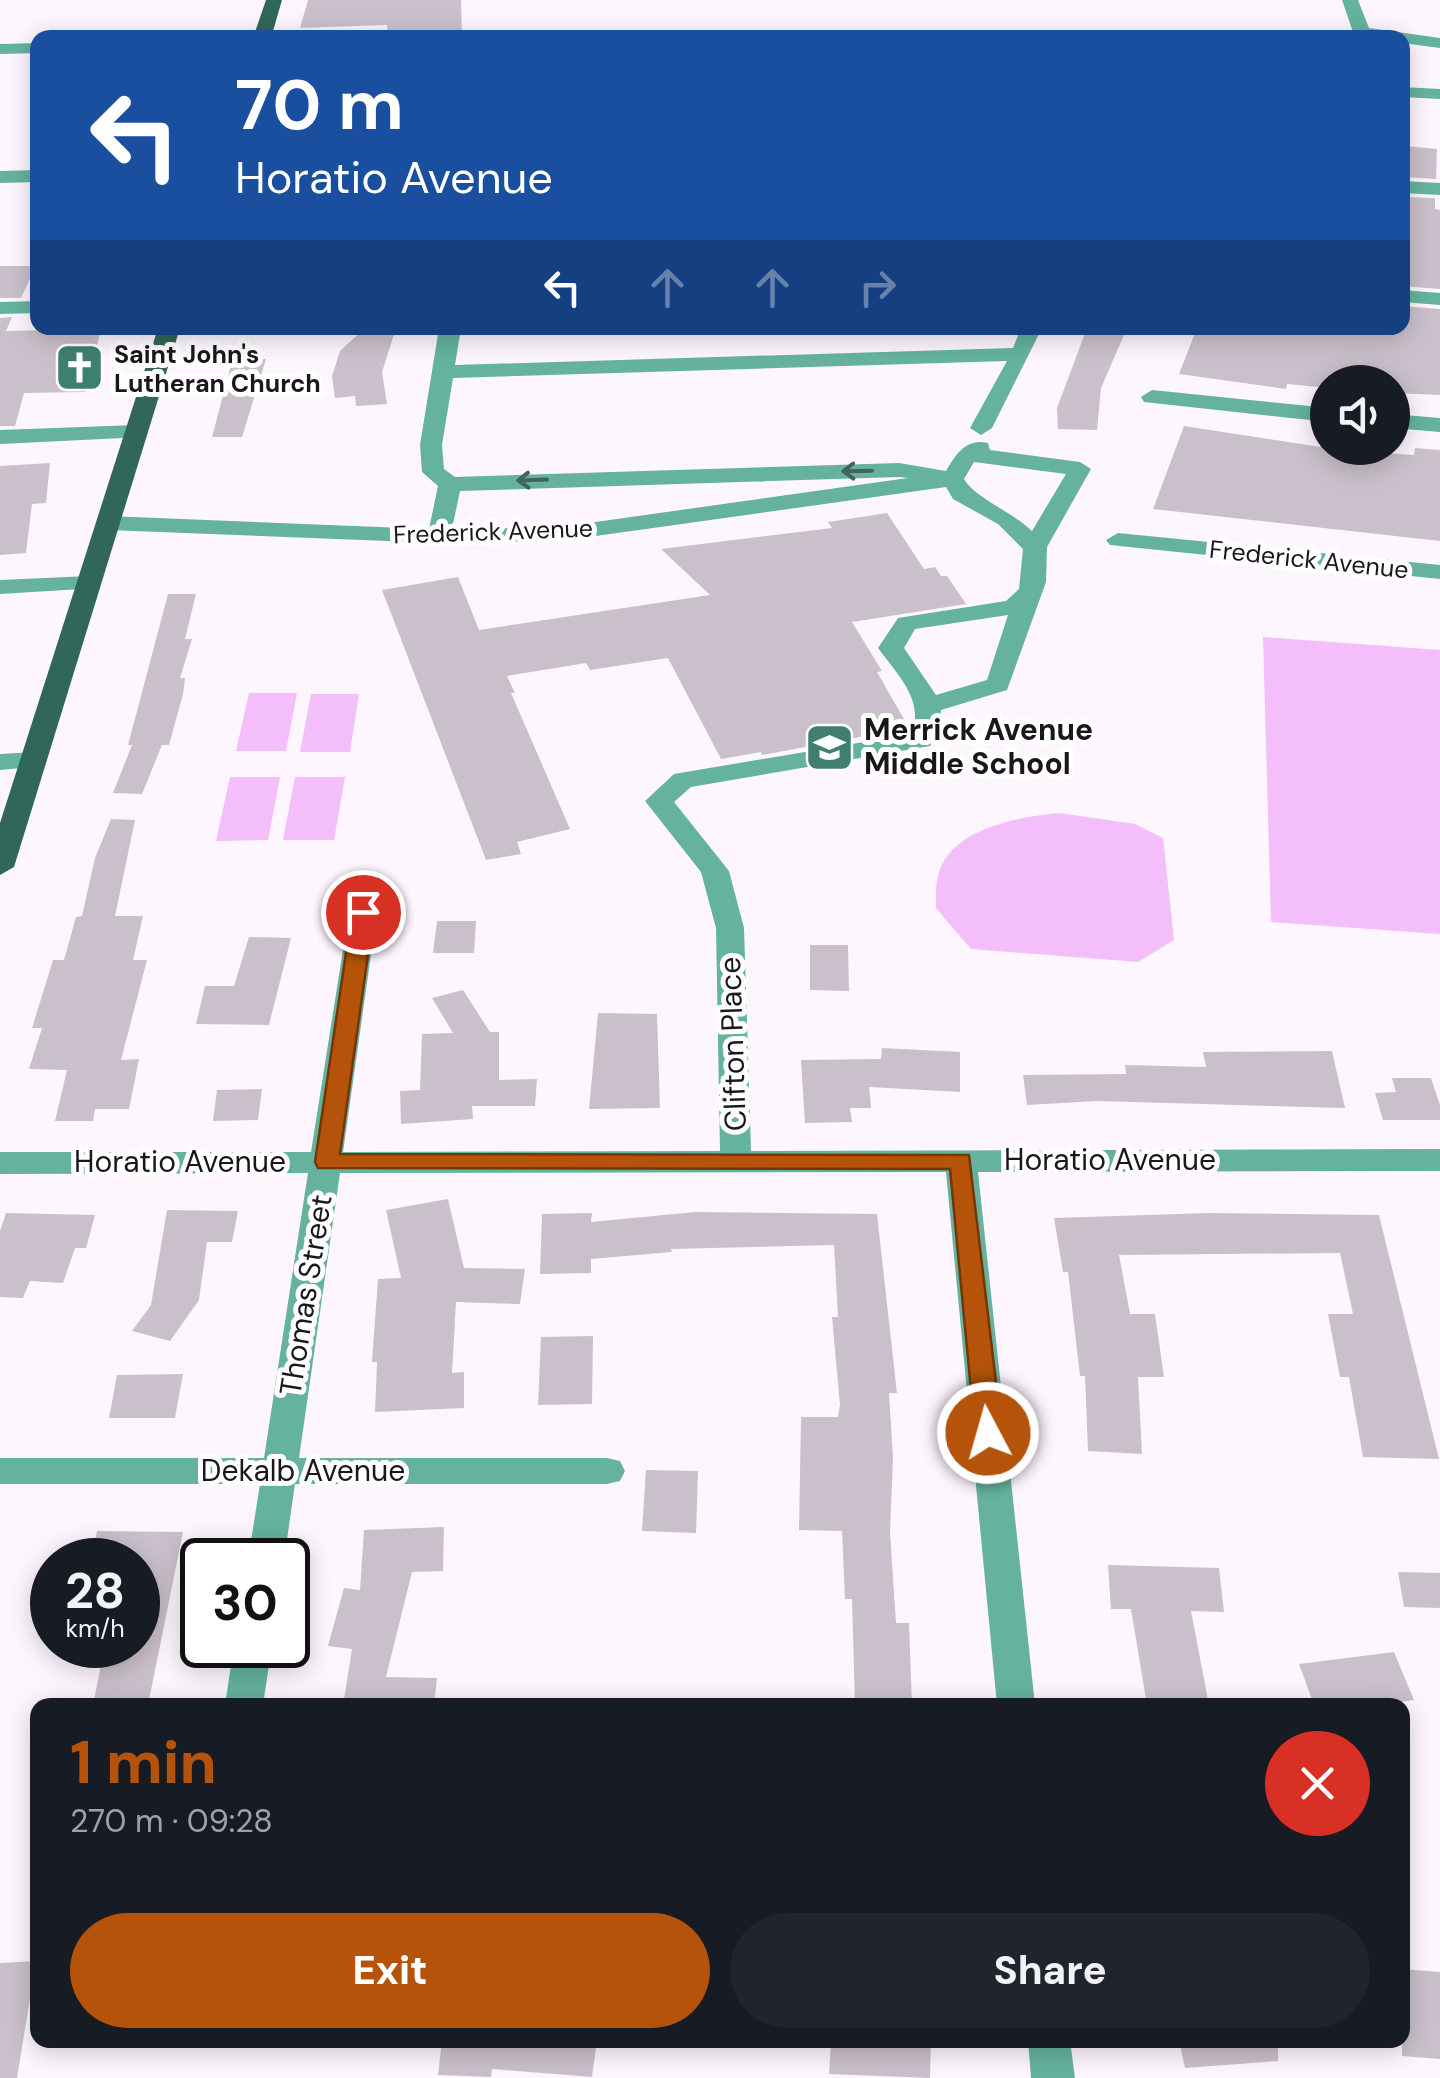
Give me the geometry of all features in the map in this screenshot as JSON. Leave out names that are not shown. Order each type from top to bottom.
[{"type":"main road","points":[[265,30],[274,0]]},
{"type":"main road","points":[[0,867],[167,335]]},
{"type":"street","points":[[1350,0],[1361,30]]},
{"type":"street","points":[[1410,40],[1440,43]]},
{"type":"street","points":[[0,49],[30,48]]},
{"type":"street","points":[[1410,55],[1440,58]]},
{"type":"street","points":[[1410,92],[1440,94]]},
{"type":"street","points":[[0,177],[30,176]]},
{"type":"street","points":[[1410,187],[1440,190]]},
{"type":"street","points":[[1410,297],[1440,299]]},
{"type":"street","points":[[0,308],[30,307]]},
{"type":"street","points":[[449,335],[431,444],[433,472],[450,484],[900,470],[953,479]]},
{"type":"street","points":[[953,479],[976,443],[1028,335]]},
{"type":"street","points":[[443,372],[1021,354]]},
{"type":"street","points":[[1152,397],[1310,413]]},
{"type":"street","points":[[1410,422],[1440,425]]},
{"type":"street","points":[[0,437],[136,432]]},
{"type":"street","points":[[976,443],[1080,470],[1035,548],[1036,582],[1025,602],[998,685],[930,704],[890,648],[907,623],[1025,602]]},
{"type":"street","points":[[750,473],[752,507]]},
{"type":"street","points":[[953,479],[961,494],[1006,519],[1035,548]]},
{"type":"street","name":"Frederick Avenue","points":[[108,523],[439,536],[560,534],[953,479]]},
{"type":"street","points":[[439,536],[450,484]]},
{"type":"street","name":"Frederick Avenue","points":[[1118,540],[1440,572]]},
{"type":"street","points":[[0,587],[90,583]]},
{"type":"street","name":"Clifton Place","points":[[736,1160],[730,928],[715,871],[660,802],[683,780],[922,740],[931,726],[930,704]]},
{"type":"street","points":[[0,762],[34,760]]},
{"type":"street","name":"Thomas Street","points":[[269,1538],[363,912]]},
{"type":"street","name":"Horatio Avenue","points":[[0,1162],[1440,1160]]},
{"type":"street","points":[[961,1161],[1015,1698]]},
{"type":"street","name":"Dekalb Avenue","points":[[0,1471],[607,1471]]},
{"type":"street","points":[[245,1698],[250,1668]]},
{"type":"street","points":[[1050,2048],[1053,2078]]},
{"type":"shaded area","points":[[1263,637],[1440,650],[1440,934],[1271,922]]},
{"type":"shaded area","points":[[249,693],[297,693],[286,751],[236,751]]},
{"type":"shaded area","points":[[311,694],[359,694],[350,752],[300,752]]},
{"type":"shaded area","points":[[230,777],[280,777],[268,840],[216,841]]},
{"type":"shaded area","points":[[295,777],[345,777],[334,840],[283,840]]},
{"type":"shaded area","points":[[1059,813],[1135,824],[1163,838],[1174,940],[1138,962],[971,949],[936,908],[937,880],[945,860],[956,846],[988,828]]},
{"type":"building","points":[[308,0],[461,0],[462,30],[387,30],[387,25],[300,28]]},
{"type":"building","points":[[1410,146],[1437,149],[1436,179],[1410,177]]},
{"type":"building","points":[[1410,197],[1435,198],[1435,209],[1440,210],[1440,289],[1410,287]]},
{"type":"building","points":[[0,266],[30,266],[30,279],[21,298],[0,298]]},
{"type":"building","points":[[1410,307],[1440,309],[1440,395],[1410,394],[1410,365],[1310,365],[1310,386],[1287,384],[1286,389],[1179,374],[1194,335],[1410,335]]},
{"type":"building","name":"Saint John's Lutheran Church","points":[[12,317],[6,331],[100,335],[86,392],[24,393],[15,426],[0,426],[0,318]]},
{"type":"building","points":[[357,335],[394,335],[382,372],[387,404],[356,406],[355,396],[335,398],[332,376],[340,351]]},
{"type":"building","points":[[1084,335],[1124,335],[1101,388],[1097,430],[1058,429],[1057,408]]},
{"type":"building","points":[[233,358],[266,359],[242,437],[212,437]]},
{"type":"building","points":[[1184,426],[1310,445],[1310,465],[1410,465],[1415,448],[1440,450],[1440,541],[1153,509]]},
{"type":"building","points":[[50,463],[46,503],[32,504],[26,553],[0,555],[0,466]]},
{"type":"building","points":[[887,513],[924,569],[935,567],[941,576],[947,576],[966,604],[852,622],[882,671],[877,672],[909,728],[721,759],[668,658],[590,670],[586,663],[507,676],[570,829],[517,842],[521,854],[486,860],[382,590],[458,577],[479,630],[710,595],[661,549],[832,528],[828,522]]},
{"type":"building","points":[[168,594],[196,594],[185,639],[192,639],[180,678],[185,678],[183,694],[169,745],[162,745],[142,794],[113,793],[132,745],[128,745]]},
{"type":"building","points":[[111,819],[135,820],[115,916],[143,916],[133,960],[147,960],[121,1060],[139,1059],[129,1109],[95,1109],[93,1121],[55,1121],[67,1070],[29,1069],[42,1028],[32,1028],[53,960],[64,960],[76,917],[82,916],[95,858]]},
{"type":"building","points":[[437,921],[476,921],[474,953],[433,953]]},
{"type":"building","points":[[249,937],[291,938],[269,1025],[196,1024],[205,986],[234,986]]},
{"type":"building","points":[[810,945],[848,945],[849,991],[810,990]]},
{"type":"building","points":[[463,990],[490,1032],[499,1032],[499,1080],[537,1079],[535,1106],[472,1106],[473,1119],[401,1124],[400,1091],[420,1090],[422,1034],[453,1033],[432,998]]},
{"type":"building","points":[[598,1013],[657,1014],[660,1108],[589,1109]]},
{"type":"building","points":[[882,1048],[960,1052],[960,1092],[869,1087],[871,1108],[850,1108],[852,1122],[805,1123],[801,1060],[881,1059]]},
{"type":"building","points":[[1332,1051],[1345,1108],[1097,1101],[1027,1105],[1023,1075],[1126,1074],[1125,1065],[1206,1067],[1203,1052]]},
{"type":"building","points":[[1392,1078],[1431,1078],[1440,1105],[1440,1120],[1383,1120],[1375,1093],[1396,1092]]},
{"type":"building","points":[[262,1089],[258,1120],[213,1121],[217,1090]]},
{"type":"building","points":[[448,1199],[464,1268],[525,1269],[520,1304],[456,1302],[452,1373],[464,1372],[464,1408],[375,1412],[377,1362],[372,1362],[378,1279],[401,1278],[386,1210]]},
{"type":"building","points":[[167,1210],[238,1211],[232,1242],[207,1242],[199,1300],[170,1341],[132,1331],[151,1305]]},
{"type":"building","points":[[695,1212],[877,1214],[897,1393],[889,1393],[893,1458],[890,1532],[896,1623],[909,1623],[912,1698],[855,1698],[852,1599],[845,1599],[842,1531],[799,1530],[801,1417],[838,1417],[840,1405],[832,1317],[838,1317],[834,1245],[671,1249],[672,1252],[591,1259],[591,1273],[540,1274],[542,1214],[592,1213],[591,1222]]},
{"type":"building","points":[[6,1213],[95,1215],[86,1248],[75,1248],[63,1283],[30,1281],[23,1298],[0,1297],[0,1231]]},
{"type":"building","points":[[1209,1213],[1379,1215],[1439,1459],[1363,1457],[1349,1377],[1340,1377],[1328,1314],[1353,1314],[1340,1253],[1119,1255],[1130,1314],[1155,1314],[1164,1377],[1138,1377],[1142,1454],[1088,1451],[1085,1376],[1080,1376],[1068,1272],[1063,1272],[1054,1218]]},
{"type":"building","points":[[593,1336],[592,1404],[538,1405],[541,1337]]},
{"type":"building","points":[[183,1374],[175,1418],[109,1418],[117,1375]]},
{"type":"building","points":[[646,1470],[698,1471],[696,1533],[642,1531]]},
{"type":"building","points":[[444,1527],[443,1571],[412,1572],[386,1677],[437,1678],[435,1698],[344,1698],[352,1649],[328,1646],[344,1588],[360,1590],[364,1530]]},
{"type":"building","points":[[97,1531],[183,1532],[160,1646],[160,1538],[96,1538]]},
{"type":"building","points":[[1108,1565],[1219,1568],[1224,1612],[1191,1611],[1208,1698],[1146,1698],[1131,1609],[1111,1609]]},
{"type":"building","points":[[1398,1572],[1440,1573],[1440,1608],[1404,1607]]},
{"type":"building","points":[[1394,1652],[1414,1700],[1311,1698],[1299,1664]]},
{"type":"building","points":[[100,1668],[155,1668],[149,1698],[94,1698]]},
{"type":"building","points":[[30,1961],[30,1998],[17,2078],[0,2078],[0,1963]]},
{"type":"building","points":[[1410,1970],[1440,1972],[1440,2059],[1402,2056],[1402,2048],[1410,2048]]},
{"type":"building","points":[[441,2048],[596,2048],[592,2077],[492,2069],[491,2077],[438,2075]]},
{"type":"building","points":[[831,2048],[931,2048],[930,2078],[829,2074]]},
{"type":"building","points":[[1181,2048],[1278,2048],[1278,2061],[1185,2068]]},
{"type":"place","name":"Saint John's Lutheran Church","points":[[79,368]]},
{"type":"place","name":"Merrick Avenue Middle School","points":[[829,747]]},
{"type":"route","points":[[363,912],[326,1162],[961,1161],[988,1433]]}]
